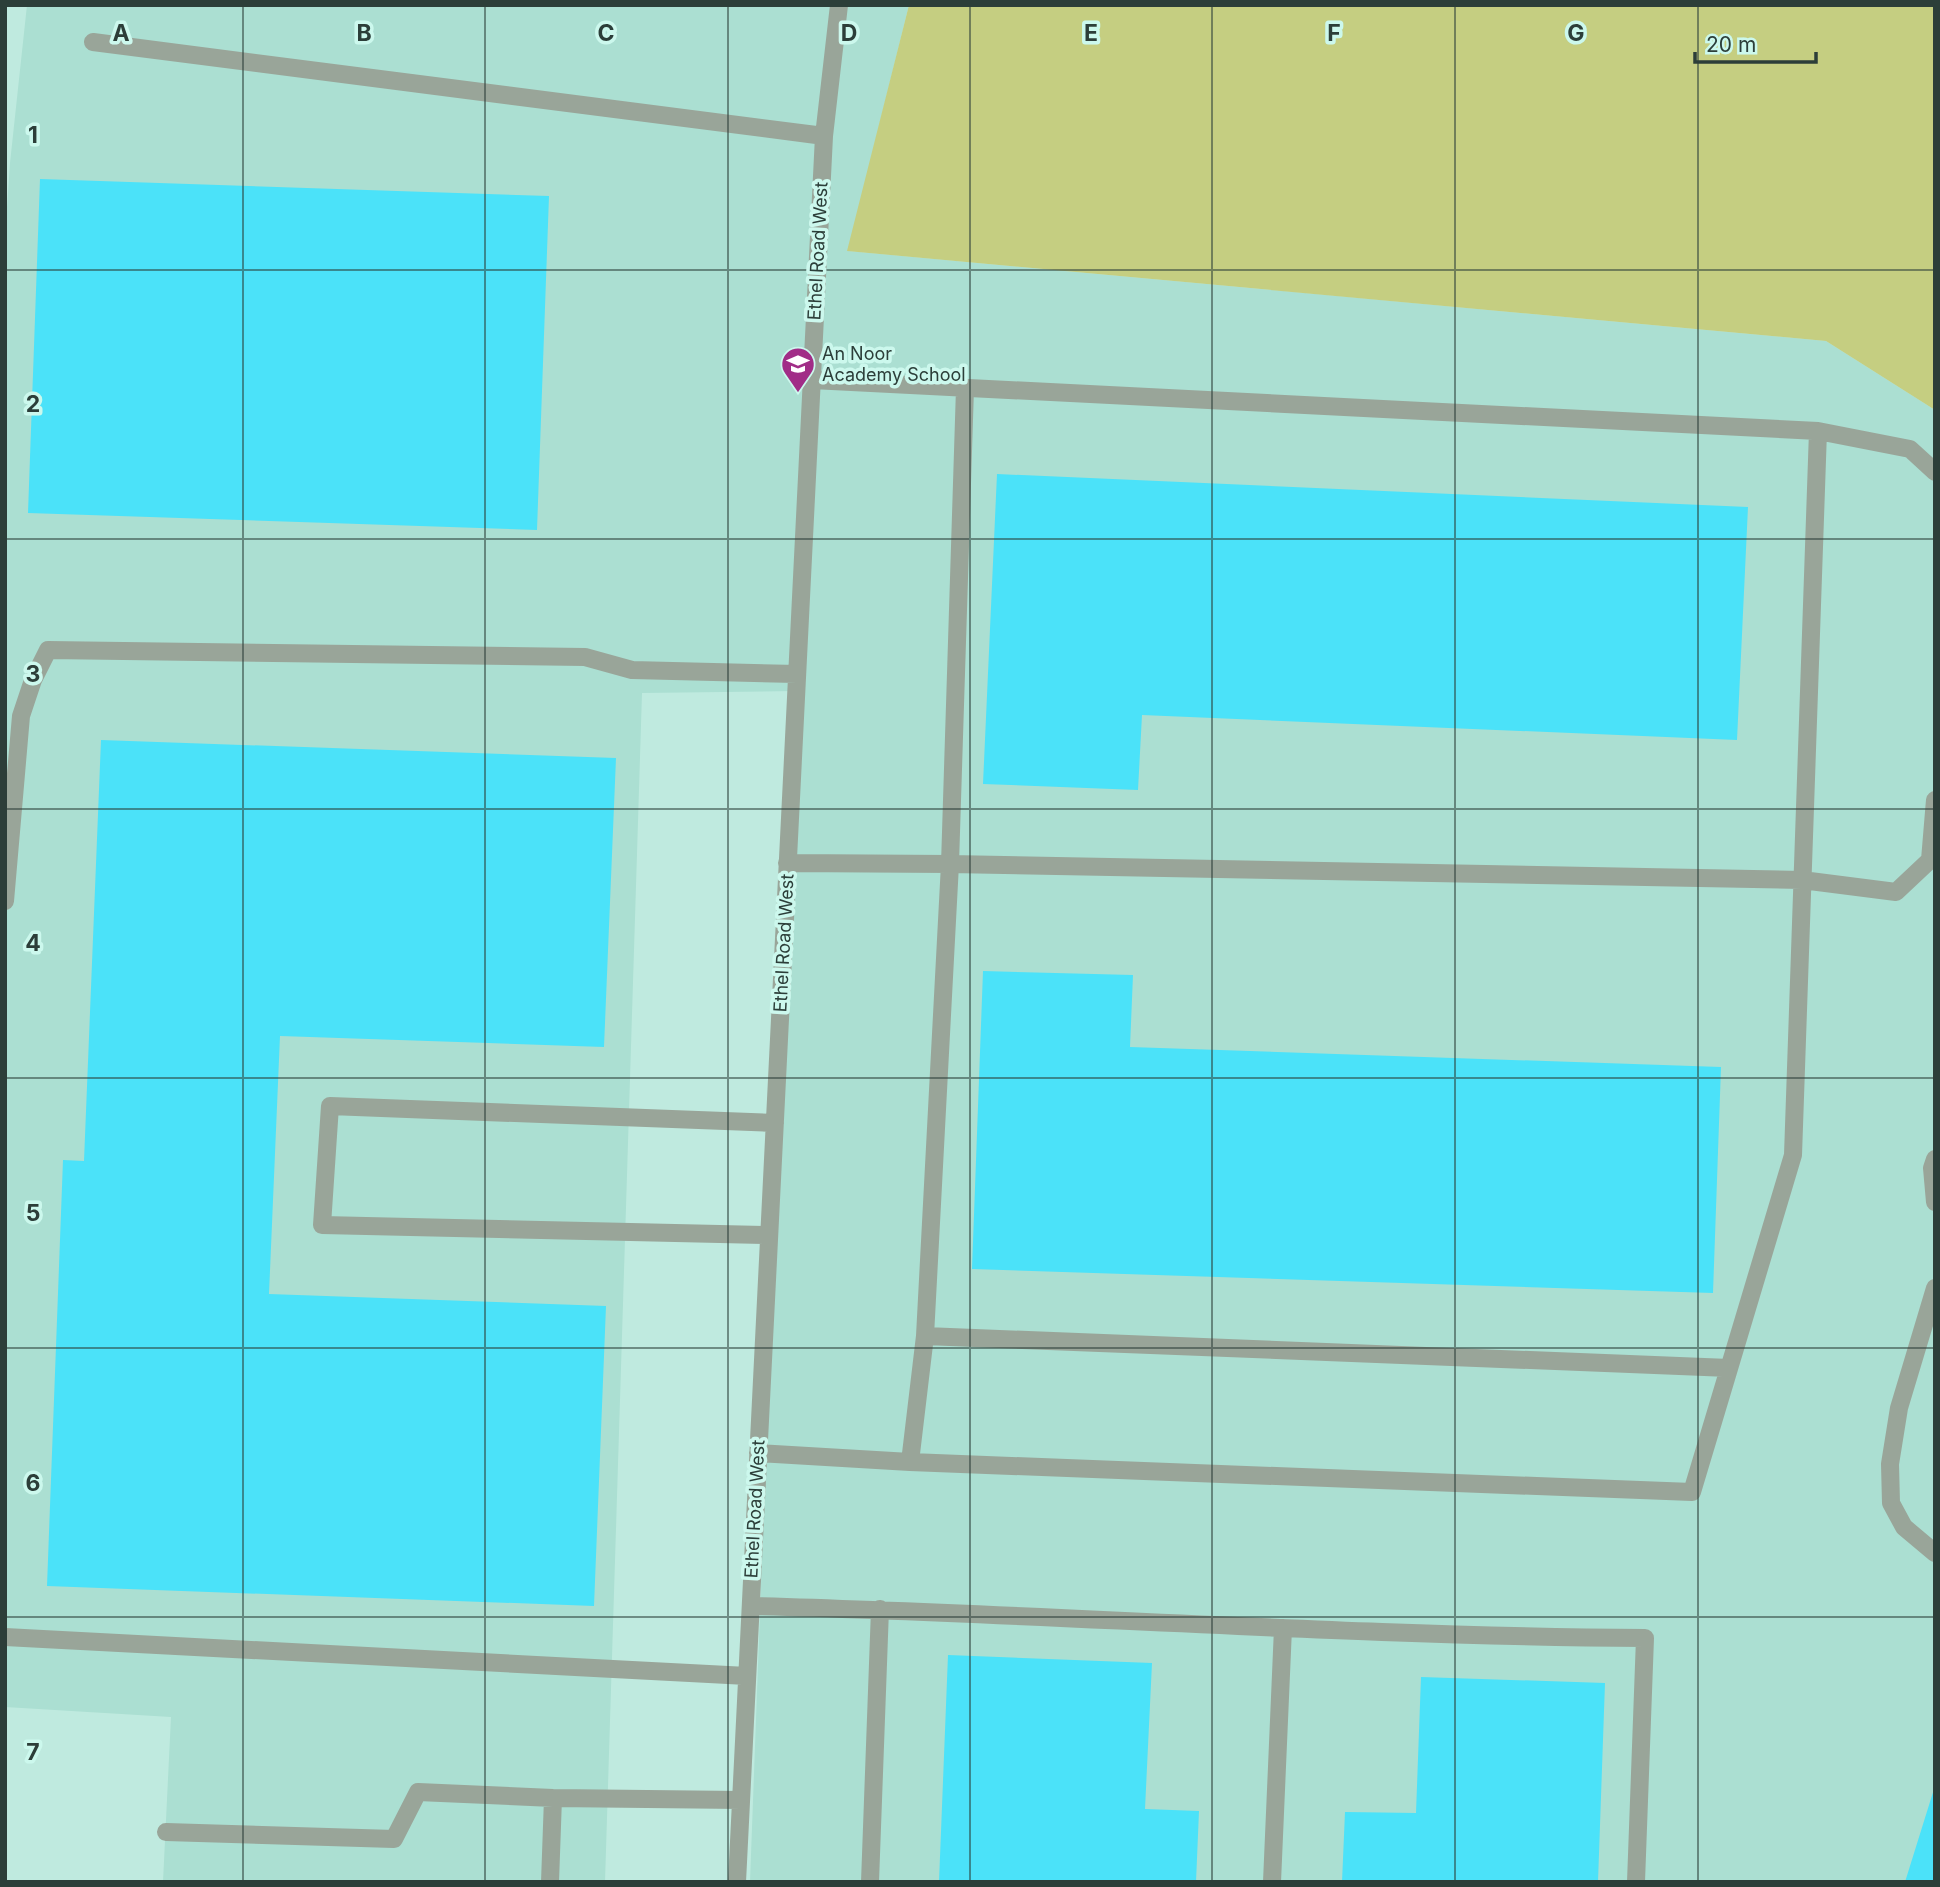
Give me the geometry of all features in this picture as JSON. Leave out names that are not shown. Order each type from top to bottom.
[{"type":"street","name":"Ethel Road West","points":[[737,1882],[824,136],[839,5]]},
{"type":"street","points":[[93,42],[824,136]]},
{"type":"street","points":[[812,380],[1818,431],[1910,449],[1935,472]]},
{"type":"street","points":[[910,1462],[925,1336],[950,864],[965,388]]},
{"type":"street","points":[[758,1453],[910,1462],[1692,1492],[1793,1155],[1818,431]]},
{"type":"street","points":[[5,901],[21,716],[33,680],[48,650],[586,657],[632,670],[797,674]]},
{"type":"street","points":[[788,863],[1802,880],[1896,892],[1930,860],[1935,800]]},
{"type":"street","points":[[769,1235],[322,1225],[330,1106],[775,1124]]},
{"type":"street","points":[[1935,1159],[1932,1168],[1935,1202]]},
{"type":"street","points":[[1935,1289],[1899,1408],[1890,1464],[1891,1503],[1904,1527],[1935,1553]]},
{"type":"street","points":[[925,1336],[1729,1368]]},
{"type":"street","points":[[751,1606],[880,1609],[1490,1637],[1645,1638],[1636,1882]]},
{"type":"street","points":[[870,1882],[880,1609]]},
{"type":"street","points":[[1272,1882],[1283,1628]]},
{"type":"street","points":[[5,1637],[747,1676]]},
{"type":"street","points":[[166,1832],[394,1839],[418,1792],[553,1798],[741,1800]]},
{"type":"street","points":[[550,1882],[553,1798]]},
{"type":"shaded area","points":[[27,5],[909,5],[848,251],[1826,341],[1935,410],[1935,1882],[750,1882],[794,691],[642,693],[605,1882],[163,1882],[171,1717],[5,1707],[5,237]]},
{"type":"green space","points":[[909,5],[1935,5],[1935,410],[1826,341],[847,251]]},
{"type":"building","points":[[40,179],[549,196],[537,530],[28,513]]},
{"type":"building","points":[[997,474],[1748,507],[1737,740],[1142,715],[1138,790],[983,784]]},
{"type":"building","points":[[101,740],[616,758],[604,1047],[280,1036],[269,1294],[606,1306],[594,1606],[47,1586],[63,1160],[84,1161]]},
{"type":"building","points":[[983,971],[1133,975],[1130,1047],[1721,1067],[1713,1293],[972,1269]]},
{"type":"building","points":[[948,1655],[1152,1663],[1145,1809],[1199,1811],[1196,1882],[939,1882]]},
{"type":"building","points":[[1421,1677],[1605,1683],[1598,1882],[1342,1882],[1345,1812],[1416,1813]]},
{"type":"building","points":[[1934,1789],[1935,1882],[1905,1882]]},
{"type":"place","name":"An Noor Academy School","points":[[798,394]]}]
